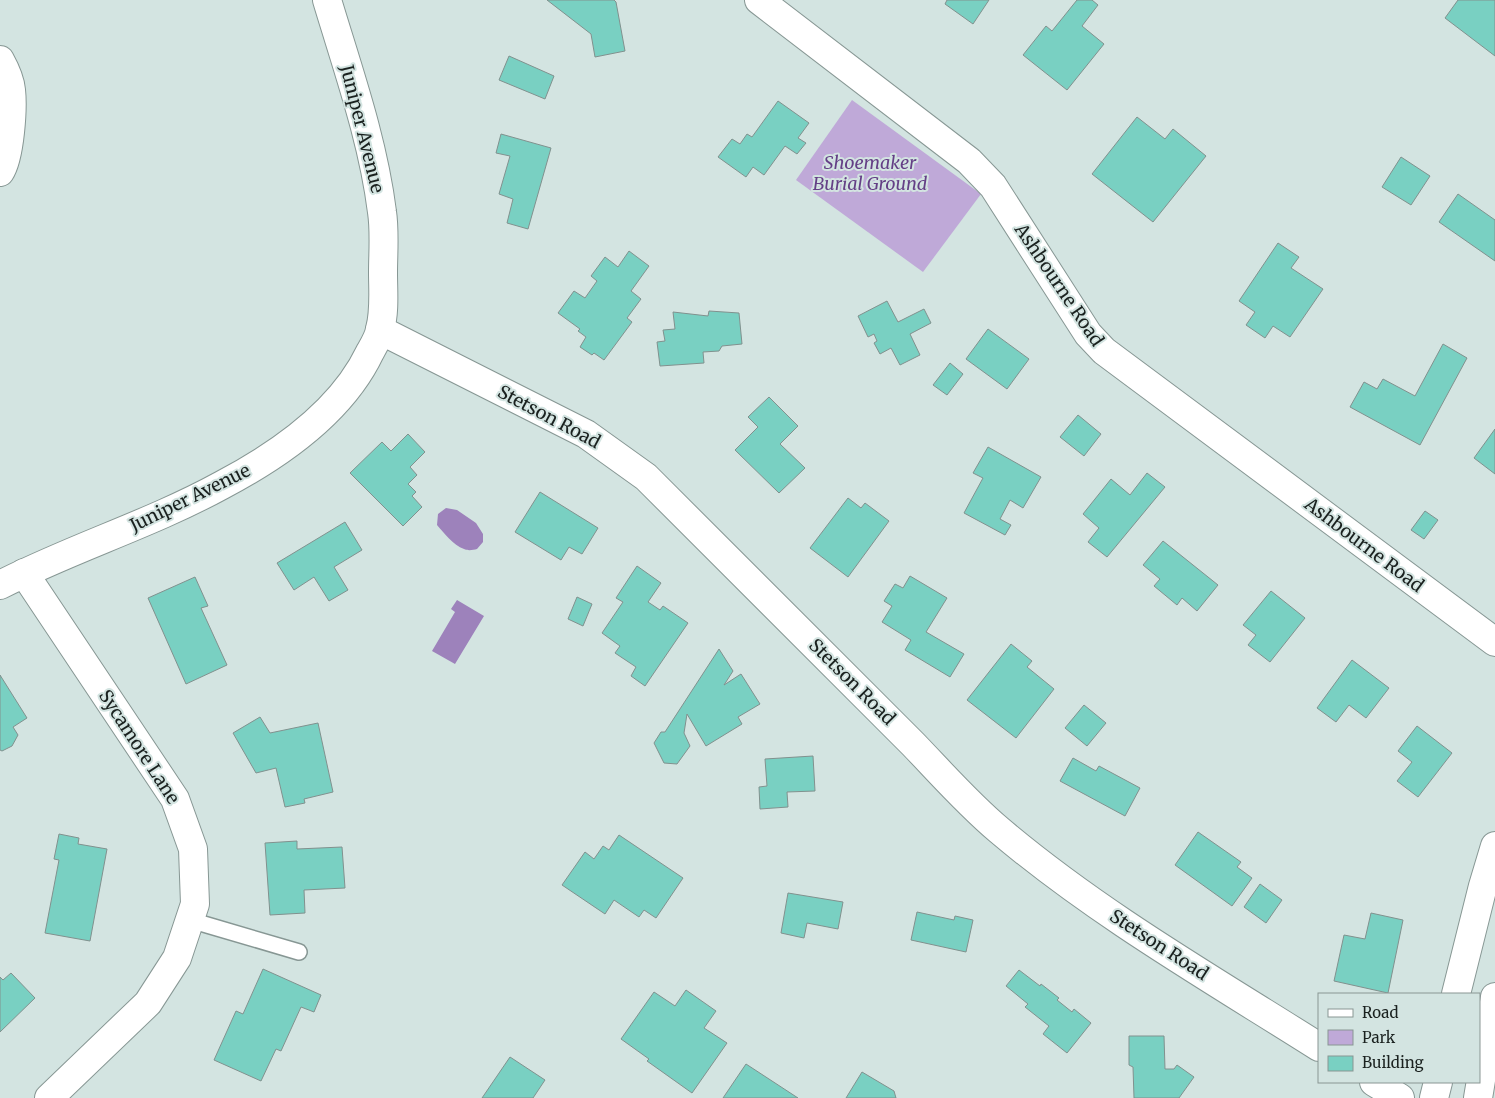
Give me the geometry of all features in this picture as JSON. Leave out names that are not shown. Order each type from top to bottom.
[{"type":"main road","name":"Juniper Avenue","points":[[12,579],[222,486],[284,448],[327,411],[347,390],[364,366],[380,330],[383,302],[383,215],[372,154],[327,0]]},
{"type":"main road","name":"Ashbourne Road","points":[[759,0],[969,161],[993,186],[1088,334],[1104,351],[1495,642]]},
{"type":"main road","points":[[0,60],[6,71],[11,89],[11,112],[9,136],[3,167],[0,172]]},
{"type":"main road","name":"Stetson Road","points":[[380,330],[586,434],[646,477],[998,830],[1067,883],[1133,930],[1318,1046]]},
{"type":"main road","name":"Sycamore Lane","points":[[12,579],[175,799],[193,849],[195,904],[177,958],[148,1003],[49,1098]]},
{"type":"main road","points":[[1456,993],[1495,846]]},
{"type":"main road","points":[[1478,1098],[1495,997]]},
{"type":"main road","points":[[1376,1083],[1400,1098]]},
{"type":"main road","points":[[1434,1098],[1438,1083]]},
{"type":"lane","points":[[190,920],[299,952]]},
{"type":"green space","name":"Shoemaker Burial Ground","points":[[852,100],[981,194],[923,272],[796,180]]},
{"type":"shaded area","points":[[446,508],[457,510],[476,523],[483,534],[483,542],[477,549],[467,550],[456,545],[437,525],[438,514]]},
{"type":"shaded area","points":[[457,600],[484,616],[455,664],[432,651],[455,612],[451,609]]},
{"type":"building","points":[[547,0],[614,0],[616,2],[625,51],[595,57],[591,34]]},
{"type":"building","points":[[947,0],[989,0],[973,24],[945,4]]},
{"type":"building","points":[[1077,0],[1092,0],[1098,5],[1082,26],[1104,44],[1067,90],[1023,55],[1046,26],[1052,31]]},
{"type":"building","points":[[1458,0],[1495,0],[1495,56],[1445,18]]},
{"type":"building","points":[[509,56],[554,76],[545,99],[499,80]]},
{"type":"building","points":[[778,101],[809,123],[798,138],[806,143],[797,154],[785,146],[764,175],[753,167],[746,177],[718,157],[732,139],[740,144],[747,134],[752,137]]},
{"type":"building","points":[[1137,117],[1165,139],[1173,129],[1206,156],[1153,222],[1092,174]]},
{"type":"building","points":[[501,134],[551,148],[528,229],[507,223],[513,199],[499,194],[510,156],[496,153]]},
{"type":"building","points":[[1401,157],[1430,176],[1411,205],[1382,187]]},
{"type":"building","points":[[1458,194],[1495,220],[1495,261],[1439,222]]},
{"type":"building","points":[[1278,243],[1299,257],[1291,268],[1323,289],[1290,337],[1273,326],[1265,338],[1246,325],[1255,312],[1239,301]]},
{"type":"building","points":[[629,251],[649,266],[631,291],[641,299],[627,318],[632,322],[604,360],[580,347],[586,337],[578,331],[580,329],[558,313],[574,291],[585,298],[597,281],[591,276],[605,257],[618,267]]},
{"type":"building","points":[[887,301],[898,322],[924,309],[931,323],[910,334],[920,355],[900,365],[891,348],[880,354],[874,343],[877,341],[874,334],[868,337],[858,316]]},
{"type":"building","points":[[709,311],[739,313],[742,344],[722,346],[719,351],[703,352],[704,363],[660,366],[657,342],[665,341],[663,330],[675,329],[673,312],[708,316]]},
{"type":"building","points":[[988,329],[1029,359],[1007,389],[966,359]]},
{"type":"building","points":[[1443,344],[1467,358],[1420,445],[1350,407],[1364,382],[1377,389],[1383,379],[1415,396]]},
{"type":"building","points":[[950,363],[963,374],[947,395],[933,385]]},
{"type":"building","points":[[769,397],[798,426],[780,444],[805,468],[779,493],[735,450],[758,427],[748,417]]},
{"type":"building","points":[[1078,415],[1101,434],[1084,456],[1060,437]]},
{"type":"building","points":[[1495,429],[1495,474],[1474,458]]},
{"type":"building","points":[[408,434],[425,452],[410,467],[417,475],[408,484],[416,492],[412,496],[422,507],[403,526],[350,473],[382,442],[391,451]]},
{"type":"building","points":[[988,447],[1041,477],[1023,508],[1010,500],[1000,519],[1011,525],[1005,535],[964,513],[983,478],[973,473]]},
{"type":"building","points":[[1147,473],[1165,487],[1107,557],[1088,542],[1099,528],[1083,514],[1111,479],[1130,495]]},
{"type":"building","points":[[540,492],[598,528],[582,554],[569,547],[561,560],[515,532]]},
{"type":"building","points":[[848,498],[861,508],[865,503],[889,521],[848,577],[810,548]]},
{"type":"building","points":[[1425,511],[1438,520],[1424,539],[1411,530]]},
{"type":"building","points":[[345,522],[362,550],[334,567],[348,590],[329,601],[314,577],[294,590],[277,563]]},
{"type":"building","points":[[1163,541],[1218,585],[1197,611],[1182,598],[1177,605],[1154,586],[1160,579],[1143,565]]},
{"type":"building","points":[[637,566],[661,583],[648,602],[660,610],[663,606],[688,623],[645,686],[631,676],[636,667],[615,653],[620,646],[602,633],[623,602],[616,598]]},
{"type":"building","points":[[910,576],[947,598],[926,632],[964,654],[950,677],[905,650],[911,640],[882,622],[892,606],[884,601],[895,584],[903,588]]},
{"type":"building","points":[[195,577],[208,606],[201,608],[227,665],[186,684],[148,598]]},
{"type":"building","points":[[1271,591],[1305,618],[1270,662],[1248,645],[1256,635],[1243,625]]},
{"type":"building","points":[[577,597],[592,604],[583,626],[568,619]]},
{"type":"building","points":[[1011,644],[1032,661],[1027,667],[1054,689],[1016,738],[967,700]]},
{"type":"building","points":[[719,649],[733,671],[724,685],[741,674],[760,704],[738,717],[742,724],[706,746],[687,714],[684,733],[690,746],[677,764],[664,763],[654,743],[661,732],[665,732]]},
{"type":"building","points":[[1352,660],[1389,688],[1366,718],[1349,705],[1336,722],[1317,708]]},
{"type":"building","points":[[0,675],[27,718],[13,727],[18,735],[12,746],[2,751],[0,750]]},
{"type":"building","points":[[1084,705],[1106,723],[1087,746],[1065,728]]},
{"type":"building","points":[[260,717],[270,733],[318,723],[333,792],[304,799],[305,803],[285,807],[276,768],[256,773],[233,733]]},
{"type":"building","points":[[1417,726],[1452,753],[1418,797],[1397,781],[1412,762],[1398,751]]},
{"type":"building","points":[[813,756],[815,791],[787,792],[788,807],[760,809],[759,787],[767,786],[765,759]]},
{"type":"building","points":[[1073,758],[1096,771],[1099,766],[1140,788],[1125,816],[1060,781]]},
{"type":"building","points":[[1198,832],[1241,862],[1237,867],[1252,878],[1232,906],[1175,865]]},
{"type":"building","points":[[59,834],[79,838],[78,844],[107,849],[90,941],[45,933],[59,860],[54,859]]},
{"type":"building","points":[[619,835],[683,878],[656,918],[644,910],[639,917],[614,900],[605,914],[562,885],[585,852],[594,859],[603,846],[609,850]]},
{"type":"building","points":[[297,841],[297,849],[342,847],[345,888],[304,890],[305,913],[270,915],[265,843]]},
{"type":"building","points":[[1260,884],[1282,900],[1266,923],[1244,907]]},
{"type":"building","points":[[788,893],[843,902],[838,929],[807,923],[804,938],[781,933]]},
{"type":"building","points":[[917,912],[954,920],[955,916],[973,920],[966,952],[911,940]]},
{"type":"building","points":[[1371,913],[1403,920],[1388,993],[1334,981],[1344,935],[1365,939]]},
{"type":"building","points":[[263,969],[321,995],[314,1012],[301,1007],[281,1051],[276,1049],[261,1081],[214,1060],[236,1011],[243,1014]]},
{"type":"building","points":[[1019,970],[1059,998],[1057,1000],[1072,1012],[1074,1009],[1091,1023],[1067,1053],[1043,1034],[1049,1026],[1025,1007],[1028,1004],[1006,986]]},
{"type":"building","points":[[11,973],[35,998],[0,1032],[0,977],[3,980]]},
{"type":"building","points":[[686,990],[716,1011],[704,1028],[727,1043],[692,1093],[647,1061],[649,1059],[621,1039],[654,992],[675,1006]]},
{"type":"building","points":[[1129,1036],[1164,1036],[1165,1069],[1174,1069],[1177,1065],[1194,1077],[1179,1098],[1134,1098],[1133,1067],[1129,1065]]},
{"type":"building","points":[[510,1057],[545,1080],[533,1098],[482,1098]]},
{"type":"building","points":[[746,1064],[798,1098],[723,1098]]},
{"type":"building","points":[[862,1072],[894,1091],[896,1098],[846,1098]]}]
